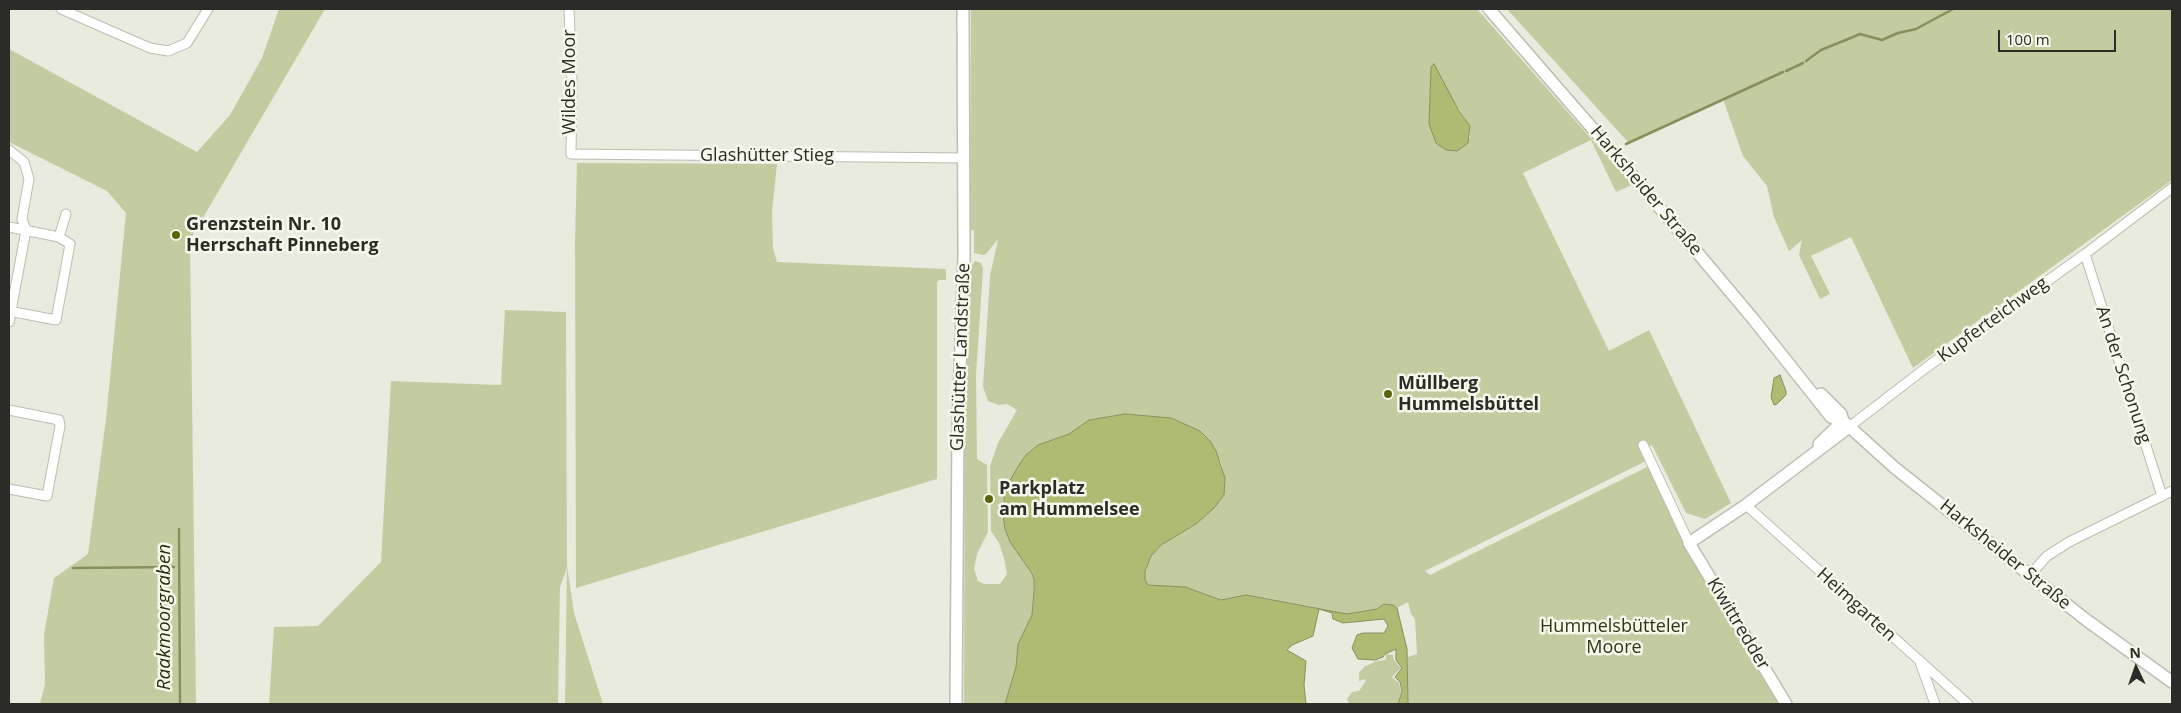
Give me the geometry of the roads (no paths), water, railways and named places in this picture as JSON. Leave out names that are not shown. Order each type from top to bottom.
[{"type":"street","points":[[61,9],[150,48],[168,51],[187,43],[208,9]]},
{"type":"street","name":"Wildes Moor","points":[[569,9],[572,84],[571,154]]},
{"type":"street","name":"Glashütter Landstraße","points":[[956,704],[958,430],[964,257],[963,9]]},
{"type":"street","name":"Harksheider Straße","points":[[1489,9],[1612,150],[1799,376],[1810,383],[1840,414],[1846,424],[1896,468],[2085,619],[2171,679]]},
{"type":"street","points":[[9,150],[24,162],[29,179],[22,219],[26,230],[9,322]]},
{"type":"street","name":"Glashütter Stieg","points":[[571,154],[964,158]]},
{"type":"street","name":"Kupferteichweg","points":[[1746,505],[1814,452],[1824,448],[1846,424],[2085,254],[2172,188]]},
{"type":"street","points":[[59,237],[66,214]]},
{"type":"street","points":[[9,227],[59,237],[70,244],[56,320],[10,312]]},
{"type":"street","name":"An der Schonung","points":[[2085,254],[2162,496]]},
{"type":"street","points":[[9,410],[59,420],[60,426],[47,496],[9,489]]},
{"type":"street","name":"Kiwittredder","points":[[1644,444],[1689,544],[1786,704]]},
{"type":"street","points":[[2030,575],[2047,556],[2068,542],[2172,491]]},
{"type":"street","points":[[1689,544],[1746,505]]},
{"type":"street","name":"Heimgarten","points":[[1746,505],[1968,704]]},
{"type":"street","points":[[1920,662],[1935,704]]},
{"type":"waterway","points":[[1806,61],[1821,50],[1860,34],[1882,40],[1898,33],[1916,29],[1953,9]]},
{"type":"waterway","points":[[1786,71],[1803,63]]},
{"type":"waterway","points":[[1626,144],[1783,72]]},
{"type":"waterway","name":"Raakmoorgraben","points":[[179,529],[180,704]]},
{"type":"waterway","points":[[73,568],[174,567]]},
{"type":"place","name":"Grenzstein Nr. 10 Herrschaft Pinneberg","points":[[176,235]]},
{"type":"place","name":"Müllberg Hummelsbüttel","points":[[1388,394]]},
{"type":"place","name":"Parkplatz am Hummelsee","points":[[989,499]]},
{"type":"park label","name":"Hummelsbütteler Moore","points":[[1614,638]]}]
